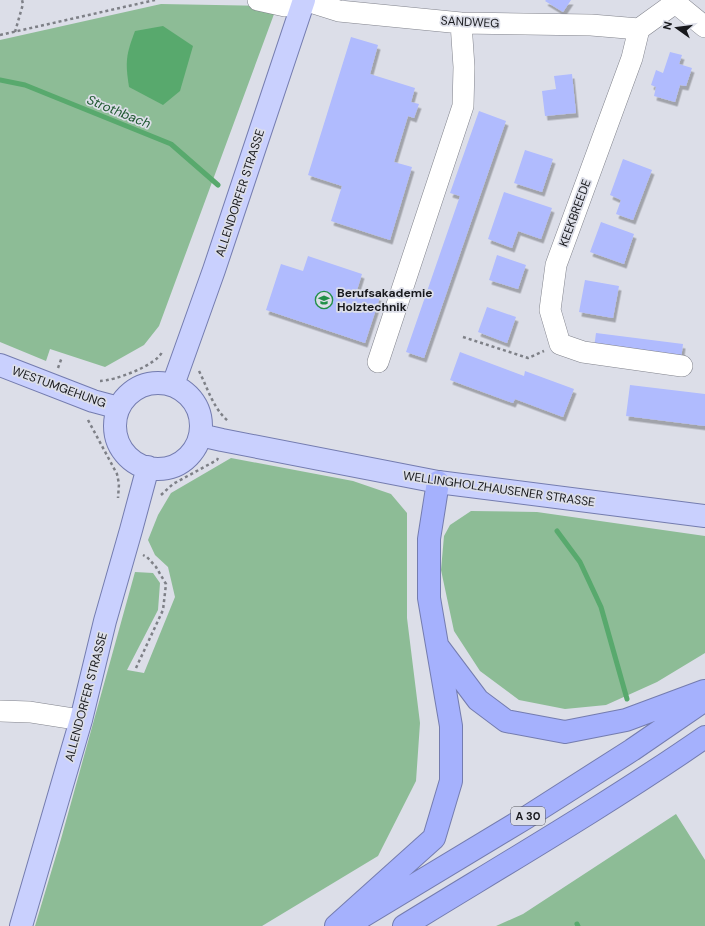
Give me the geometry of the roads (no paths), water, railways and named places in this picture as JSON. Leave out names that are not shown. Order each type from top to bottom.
[{"type":"highway","points":[[336,926],[434,838],[451,781],[451,726],[429,598],[429,539],[438,482]]},
{"type":"highway","points":[[437,645],[478,700],[506,721],[565,732],[626,720],[705,690]]},
{"type":"highway","name":"A 30","points":[[347,926],[632,750],[705,700]]},
{"type":"highway","name":"A 30","points":[[404,926],[548,838],[705,737]]},
{"type":"main road","name":"ALLENDORFER STRASSE","points":[[173,385],[214,270],[304,0]]},
{"type":"main road","name":"WESTUMGEHUNG","points":[[0,365],[93,401],[119,408]]},
{"type":"main road","points":[[160,383],[173,385],[184,391],[192,400],[198,411],[201,422],[200,435],[196,446],[181,462],[165,468],[148,467],[134,461],[124,451],[117,438],[115,423],[119,408],[126,398],[136,389],[148,384],[160,383]]},
{"type":"main road","name":"WELLINGHOLZHAUSENER STRASSE","points":[[200,435],[438,482],[705,516]]},
{"type":"main road","name":"ALLENDORFER STRASSE","points":[[21,926],[81,720],[105,621],[127,548],[148,467]]},
{"type":"street","points":[[258,0],[285,6],[304,0]]},
{"type":"street","name":"SANDWEG","points":[[304,0],[339,11],[461,23],[591,25],[638,29]]},
{"type":"street","points":[[638,29],[674,1],[705,27]]},
{"type":"street","points":[[378,362],[463,106],[464,67],[461,23]]},
{"type":"street","name":"KEEKBREEDE","points":[[638,29],[632,58],[556,265],[550,310],[560,344],[583,352],[682,366]]},
{"type":"street","points":[[0,711],[30,712],[81,720]]},
{"type":"waterway","name":"Strothbach","points":[[0,80],[25,85],[171,144],[218,185]]},
{"type":"waterway","points":[[557,531],[580,562],[601,607],[627,699]]},
{"type":"place","name":"Berufsakademie Holztechnik","points":[[324,300]]}]
